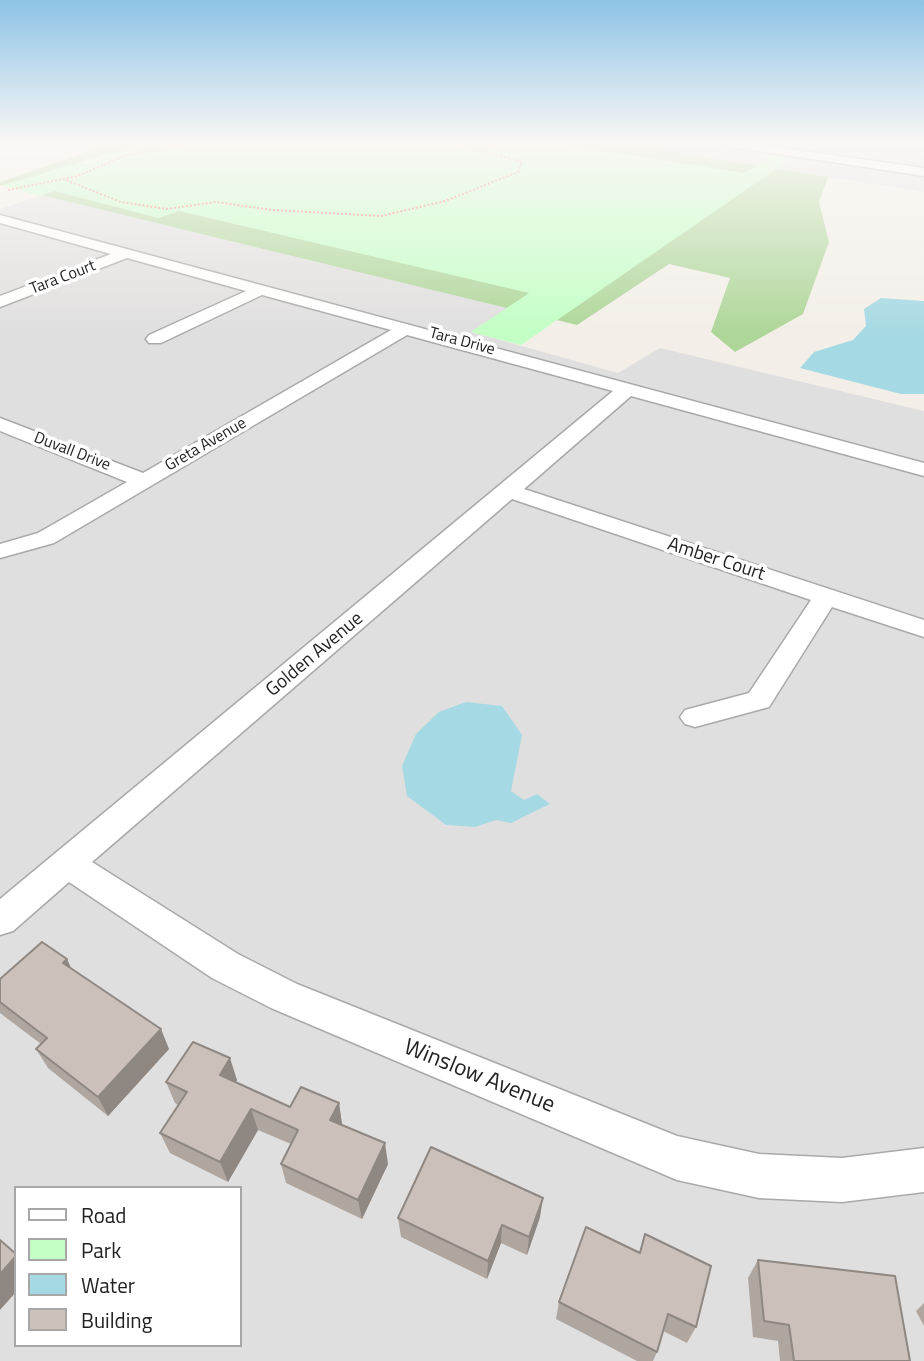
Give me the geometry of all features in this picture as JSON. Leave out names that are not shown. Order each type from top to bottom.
[{"type":"street","name":"Tara Drive","points":[[0,219],[407,327],[924,470]]},
{"type":"street","name":"Tara Court","points":[[0,302],[126,253]]},
{"type":"street","points":[[155,339],[262,289]]},
{"type":"street","name":"Greta Avenue","points":[[0,551],[46,538],[407,327]]},
{"type":"street","name":"Golden Avenue","points":[[0,920],[629,388]]},
{"type":"street","name":"Duvall Drive","points":[[0,424],[145,481]]},
{"type":"street","name":"Amber Court","points":[[509,491],[924,629]]},
{"type":"street","points":[[695,717],[759,700],[826,596]]},
{"type":"street","name":"Winslow Avenue","points":[[68,864],[225,966],[284,996],[677,1158],[759,1176],[842,1180],[924,1170]]},
{"type":"path","points":[[151,207],[167,209],[184,207]]},
{"type":"path","points":[[248,207],[381,216],[421,207]]},
{"type":"shaded area","points":[[8,207],[127,207],[530,294],[472,332],[618,373],[660,348],[924,411],[924,1361],[0,1361],[0,209]]},
{"type":"green space","points":[[89,207],[820,207],[829,242],[803,314],[735,352],[711,332],[730,278],[669,264],[577,325]]},
{"type":"green space","points":[[114,207],[722,207],[521,345],[471,332],[529,293],[179,211],[158,218]]},
{"type":"water","points":[[881,298],[924,301],[924,394],[901,394],[800,368],[814,352],[853,340],[866,326],[864,309]]},
{"type":"water","points":[[466,702],[502,706],[522,735],[511,791],[524,800],[537,794],[550,804],[511,823],[496,820],[475,827],[446,825],[407,796],[402,766],[416,734],[439,712]]},
{"type":"building","points":[[42,942],[67,959],[63,963],[161,1029],[98,1097],[36,1049],[47,1038],[0,1002],[0,979]]},
{"type":"building","points":[[193,1042],[230,1058],[220,1075],[290,1107],[301,1087],[339,1103],[330,1120],[385,1143],[358,1200],[281,1164],[298,1130],[251,1109],[220,1162],[160,1133],[187,1092],[166,1082]]},
{"type":"building","points":[[431,1147],[543,1198],[529,1237],[502,1225],[488,1261],[398,1218]]},
{"type":"building","points":[[586,1227],[640,1253],[645,1234],[711,1266],[696,1327],[668,1314],[657,1352],[559,1302]]},
{"type":"building","points":[[0,1240],[14,1252],[14,1258],[0,1274]]},
{"type":"building","points":[[758,1260],[895,1276],[910,1361],[794,1361],[789,1325],[764,1321]]}]
